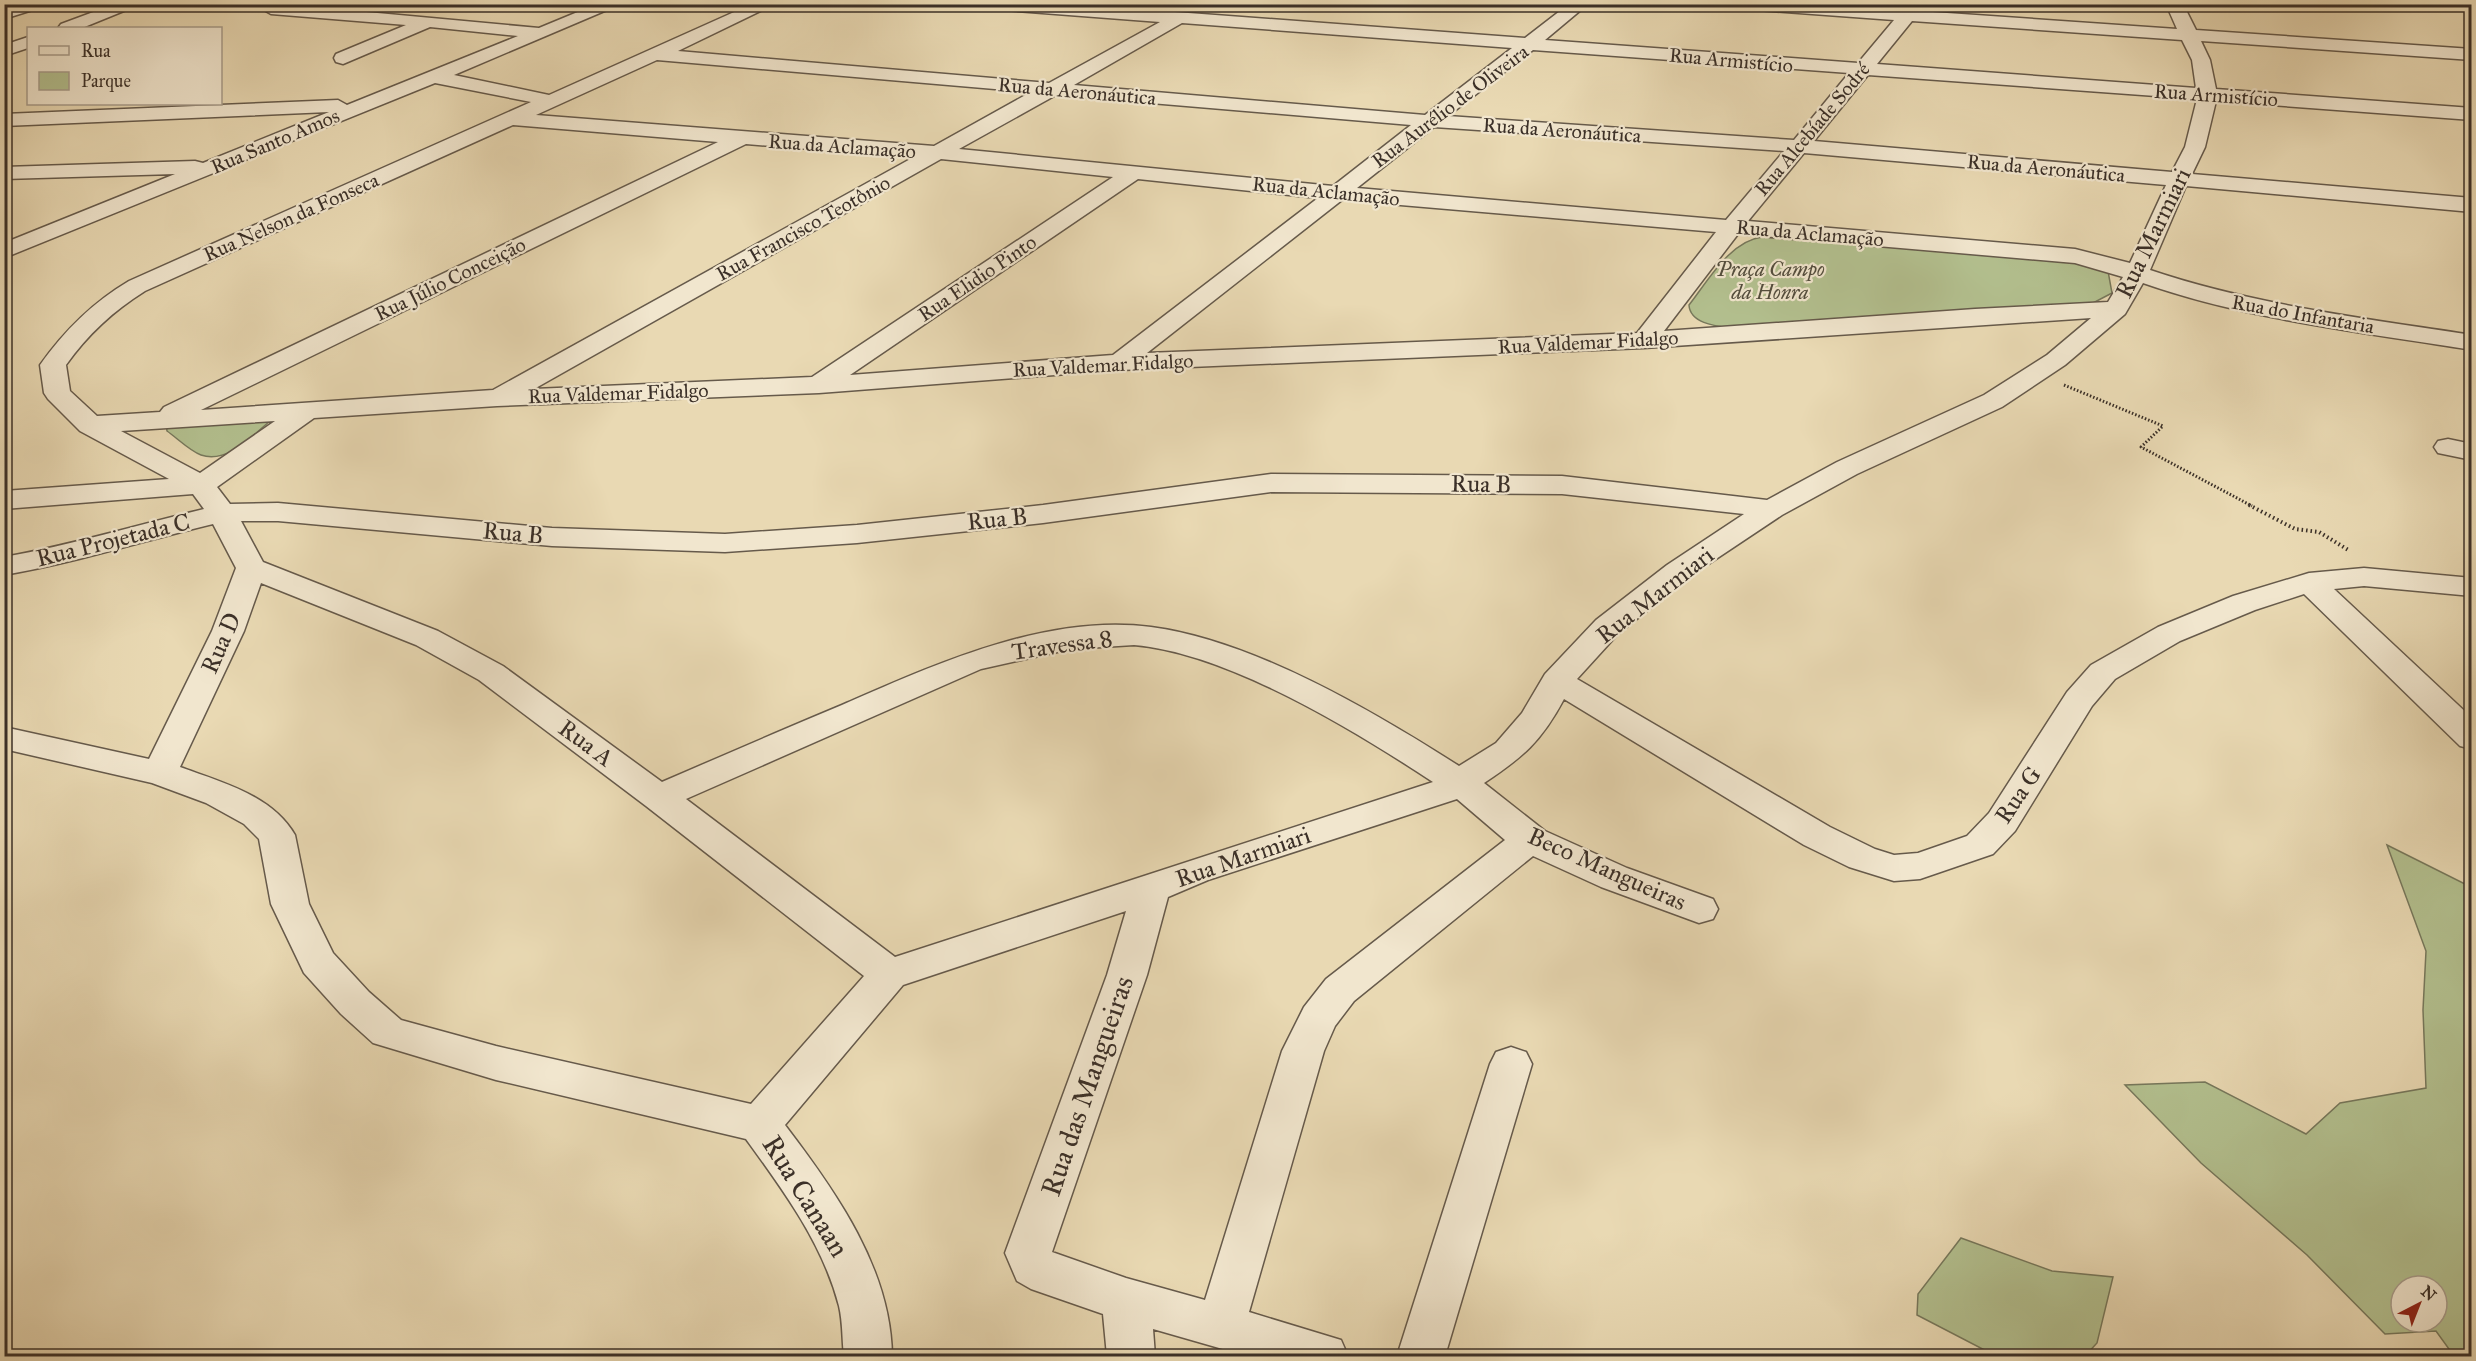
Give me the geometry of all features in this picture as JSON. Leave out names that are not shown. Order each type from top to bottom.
[{"type":"street","points":[[4,14],[33,4]]},
{"type":"street","points":[[70,27],[133,4]]},
{"type":"street","name":"Rua Santo Amos","points":[[4,251],[614,4]]},
{"type":"street","name":"Rua Nelson da Fonseca","points":[[222,513],[201,485],[90,425],[57,393],[53,365],[74,336],[102,307],[137,286],[767,4]]},
{"type":"street","name":"Rua Armistício","points":[[991,4],[2472,114]]},
{"type":"street","name":"Rua Francisco Teotônio","points":[[497,398],[1204,4]]},
{"type":"street","name":"Rua Aurélio de Oliveira","points":[[1120,362],[1580,4]]},
{"type":"street","points":[[1743,4],[1910,10],[2191,36],[2472,55]]},
{"type":"street","name":"Rua Marmiari","points":[[889,974],[1152,890],[1195,871],[1449,789],[1508,751],[1536,719],[1557,681],[1607,627],[1678,571],[1772,509],[1848,468],[1993,401],[2056,360],[2116,309],[2138,273],[2200,131],[2207,94],[2201,60],[2174,4]]},
{"type":"street","points":[[272,9],[545,33]]},
{"type":"street","name":"Rua Alcebíade Sodré","points":[[1644,340],[1797,146],[1910,10]]},
{"type":"street","points":[[343,58],[428,22]]},
{"type":"street","points":[[4,51],[27,42]]},
{"type":"street","name":"Rua da Aeronáutica","points":[[652,54],[1429,121],[1797,146],[2472,205]]},
{"type":"street","points":[[434,77],[552,101]]},
{"type":"street","points":[[4,120],[361,105]]},
{"type":"street","name":"Rua da Aclamação","points":[[512,119],[938,153],[1136,171],[1337,193],[2075,256],[2108,262],[2138,273]]},
{"type":"street","name":"Rua Júlio Conceição","points":[[158,421],[741,138]]},
{"type":"street","points":[[4,173],[217,166]]},
{"type":"street","name":"Rua Elidio Pinto","points":[[819,384],[1136,171]]},
{"type":"street","points":[[4,228],[66,226]]},
{"type":"street","name":"Rua do Infantaria","points":[[2138,273],[2220,299],[2472,343]]},
{"type":"street","name":"Rua Valdemar Fidalgo","points":[[90,425],[497,398],[819,384],[1120,362],[1644,340],[2116,309]]},
{"type":"street","points":[[4,500],[201,485],[308,410]]},
{"type":"street","name":"Rua B","points":[[222,513],[278,512],[552,537],[725,543],[857,534],[1043,514],[1270,483],[1562,485],[1772,509]]},
{"type":"street","points":[[222,513],[251,568]]},
{"type":"street","name":"Rua Projetada C","points":[[4,566],[63,556],[131,535],[222,513]]},
{"type":"street","name":"Rua D","points":[[160,772],[228,631],[251,568]]},
{"type":"street","name":"Rua A","points":[[251,568],[427,638],[491,673],[659,797],[889,974]]},
{"type":"street","name":"Rua G","points":[[1557,681],[1817,836],[1862,858],[1894,867],[1920,866],[1957,855],[1980,845],[2002,822],[2079,700],[2103,672],[2169,634],[2244,603],[2309,582],[2364,578],[2472,587]]},
{"type":"street","points":[[2309,582],[2472,738]]},
{"type":"street","name":"Travessa 8","points":[[659,797],[969,662],[1086,637],[1134,635],[1175,641],[1218,655],[1286,684],[1372,727],[1460,783]]},
{"type":"street","points":[[4,738],[160,772],[219,794],[257,815],[277,835],[290,904],[318,962],[355,1003],[388,1032],[496,1064],[760,1124]]},
{"type":"street","name":"Beco Mangueiras","points":[[1460,783],[1530,839],[1624,882],[1699,909]]},
{"type":"street","points":[[1220,1328],[1303,1051],[1318,1018],[1340,990],[1530,839]]},
{"type":"street","name":"Rua das Mangueiras","points":[[1125,1300],[1048,1274],[1034,1266],[1028,1253],[1127,975],[1152,890]]},
{"type":"street","name":"Rua Canaan","points":[[868,1356],[863,1308],[843,1249],[808,1189],[760,1124],[889,974]]},
{"type":"street","points":[[1421,1356],[1511,1064]]},
{"type":"street","points":[[1131,1356],[1125,1300],[1324,1356]]},
{"type":"path","points":[[2036,373],[2163,426],[2141,447],[2295,529],[2319,532],[2395,579]]},
{"type":"green space","name":"Praça Campo da Honra","points":[[1762,237],[2090,263],[2108,271],[2112,293],[2093,303],[1730,328],[1698,320],[1690,311],[1689,305],[1712,274],[1740,246]]},
{"type":"green space","points":[[270,421],[230,452],[211,457],[201,455],[188,447],[167,431],[166,423]]},
{"type":"green space","points":[[2387,845],[2471,887],[2471,1356],[2454,1356],[2438,1334],[2449,1334],[2449,1274],[2389,1274],[2389,1334],[2385,1334],[2307,1255],[2201,1163],[2125,1085],[2205,1082],[2306,1134],[2340,1103],[2426,1088],[2423,1010],[2426,951]]},
{"type":"green space","points":[[1961,1238],[2052,1271],[2113,1277],[2097,1343],[2085,1356],[1996,1356],[1917,1315],[1918,1294]]},
{"type":"waterway","points":[[4,8],[14,4]]}]
